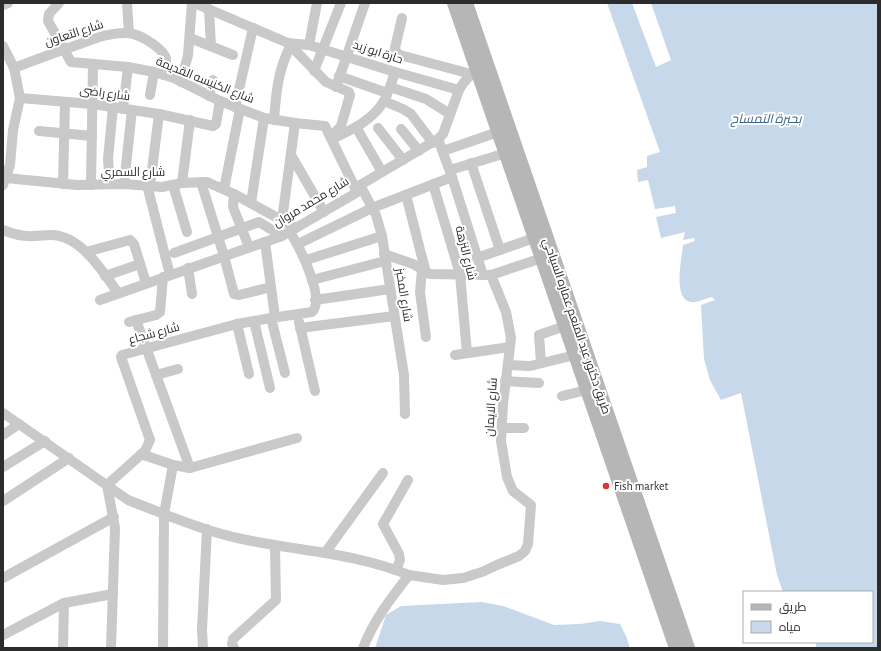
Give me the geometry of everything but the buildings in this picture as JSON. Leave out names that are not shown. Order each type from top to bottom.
[{"type":"main road","name":"طريق دكتور عبد المنعم عماره السياحي","points":[[454,3],[688,648]]},
{"type":"main road","name":"طريق دكتور عبد المنعم عماره السياحي","points":[[466,3],[478,70],[498,132],[676,648]]},
{"type":"street","points":[[3,5],[8,3]]},
{"type":"street","name":"شارع الكنيسه القديمة","points":[[59,3],[49,14],[48,21],[71,62],[128,67],[159,73],[220,101],[269,119],[325,126],[359,188]]},
{"type":"street","points":[[126,3],[129,34]]},
{"type":"street","points":[[181,82],[187,64],[193,3],[290,44],[326,82],[347,91],[350,95],[340,126],[332,138]]},
{"type":"street","points":[[309,44],[316,3]]},
{"type":"street","points":[[314,71],[341,3]]},
{"type":"street","points":[[336,87],[365,3]]},
{"type":"street","points":[[209,9],[211,46]]},
{"type":"street","points":[[402,18],[395,48],[396,52],[400,55],[478,70]]},
{"type":"street","points":[[224,189],[253,28]]},
{"type":"street","name":"شارع التعاون","points":[[14,68],[103,36],[120,33],[136,35],[149,41],[165,55],[167,60],[159,73]]},
{"type":"street","points":[[190,38],[233,55]]},
{"type":"street","points":[[251,204],[279,74],[290,44]]},
{"type":"street","name":"حارة ابو زيد","points":[[290,44],[309,44],[395,72],[459,90]]},
{"type":"street","points":[[3,46],[14,68],[20,98],[13,130],[10,165],[4,181]]},
{"type":"street","points":[[91,185],[93,64]]},
{"type":"street","points":[[124,184],[128,109],[128,67]]},
{"type":"street","points":[[436,141],[443,134],[459,90],[478,70]]},
{"type":"street","points":[[332,138],[356,127],[369,118],[387,93],[395,72]]},
{"type":"street","points":[[150,95],[159,73]]},
{"type":"street","points":[[339,76],[387,93],[426,99],[450,114]]},
{"type":"street","points":[[209,96],[213,80]]},
{"type":"street","name":"شارع الايمان","points":[[387,93],[403,109],[411,114],[436,141],[443,151],[477,258],[487,275],[509,321],[510,347],[505,381],[501,441],[507,477],[513,491],[530,505],[528,544],[525,551],[519,556],[482,572],[463,578],[443,580],[409,575]]},
{"type":"street","name":"شارع راضى","points":[[20,98],[92,104],[159,114],[215,125],[220,101]]},
{"type":"street","points":[[63,184],[65,102]]},
{"type":"street","points":[[110,184],[108,159],[112,107]]},
{"type":"street","points":[[159,114],[149,186],[166,276],[160,312],[156,315],[132,321],[146,348],[190,468]]},
{"type":"street","points":[[187,232],[177,184],[190,120]]},
{"type":"street","points":[[282,220],[295,123]]},
{"type":"street","points":[[356,127],[382,172]]},
{"type":"street","points":[[378,128],[403,160]]},
{"type":"street","points":[[401,128],[419,151]]},
{"type":"street","points":[[39,131],[92,136]]},
{"type":"street","points":[[443,151],[498,132]]},
{"type":"street","name":"شارع محمد مروان","points":[[100,300],[290,232],[324,212],[382,172],[436,141]]},
{"type":"street","points":[[298,244],[372,208],[433,184],[471,164],[506,153]]},
{"type":"street","points":[[291,155],[324,212]]},
{"type":"street","points":[[471,164],[500,250]]},
{"type":"street","name":"شارع السمري","points":[[4,181],[91,185],[124,184],[162,187],[177,184],[201,182],[210,183],[282,220],[290,232]]},
{"type":"street","points":[[201,182],[234,294],[239,295],[271,287]]},
{"type":"street","name":"شارع النزهة","points":[[433,184],[460,274],[467,353]]},
{"type":"street","name":"شارع المخبز","points":[[359,188],[372,208],[382,236],[404,375],[405,414]]},
{"type":"street","points":[[234,194],[233,207],[249,247]]},
{"type":"street","points":[[406,195],[424,271],[420,292],[426,337]]},
{"type":"street","points":[[174,253],[260,222],[290,232],[306,260],[312,280],[315,300],[390,289]]},
{"type":"street","points":[[3,230],[26,236],[52,235],[68,238],[86,252],[118,293]]},
{"type":"street","points":[[306,260],[382,236]]},
{"type":"street","points":[[477,258],[534,238]]},
{"type":"street","points":[[86,252],[130,240],[134,244],[146,284]]},
{"type":"street","points":[[265,242],[271,287],[273,318],[285,373]]},
{"type":"street","points":[[312,280],[385,258],[413,264],[430,274],[487,275],[542,258]]},
{"type":"street","points":[[105,276],[140,264]]},
{"type":"street","points":[[188,268],[192,294]]},
{"type":"street","name":"شارع شجاع","points":[[107,485],[141,454],[149,444],[149,436],[120,357],[122,354],[237,324],[312,312],[315,308],[315,300]]},
{"type":"street","points":[[297,314],[315,391]]},
{"type":"street","points":[[300,328],[394,316]]},
{"type":"street","points":[[254,321],[270,388]]},
{"type":"street","points":[[237,324],[249,374]]},
{"type":"street","points":[[541,364],[539,335],[564,326]]},
{"type":"street","points":[[455,355],[510,347]]},
{"type":"street","points":[[508,365],[530,366],[575,355]]},
{"type":"street","points":[[156,375],[178,369]]},
{"type":"street","points":[[505,381],[539,383]]},
{"type":"street","points":[[562,396],[587,390]]},
{"type":"street","points":[[3,413],[128,500],[207,530],[275,546],[346,556],[409,575],[387,602],[378,616],[363,648]]},
{"type":"street","points":[[3,435],[19,424]]},
{"type":"street","points":[[502,428],[524,428]]},
{"type":"street","points":[[141,454],[173,465],[190,468],[297,438]]},
{"type":"street","points":[[3,467],[45,441]]},
{"type":"street","points":[[3,502],[69,458]]},
{"type":"street","points":[[163,648],[164,514],[173,465]]},
{"type":"street","points":[[326,553],[383,473]]},
{"type":"street","points":[[396,570],[400,560],[399,554],[383,524],[408,480]]},
{"type":"street","points":[[107,485],[115,528],[111,648]]},
{"type":"street","points":[[3,578],[114,517]]},
{"type":"street","points":[[203,648],[202,630],[207,530]]},
{"type":"street","points":[[234,648],[232,644],[233,639],[276,600],[275,546]]},
{"type":"street","points":[[3,635],[64,603],[113,594]]},
{"type":"street","points":[[63,648],[64,603]]},
{"type":"water","name":"بحيرة التمساح","points":[[607,3],[632,3],[656,67],[671,60],[651,3],[878,3],[878,648],[816,648],[816,643],[873,643],[873,591],[783,591],[777,575],[741,393],[721,400],[710,380],[704,359],[701,305],[715,300],[712,297],[691,302],[685,299],[682,294],[680,286],[680,268],[683,245],[695,241],[694,238],[683,240],[685,232],[661,238],[656,217],[676,213],[675,206],[655,209],[648,180],[638,182],[637,170],[647,167],[647,156],[660,152]]},
{"type":"water","points":[[482,602],[503,606],[554,625],[580,624],[600,621],[620,624],[630,648],[375,648],[386,615],[401,606]]},
{"type":"place","name":"Fish market","points":[[606,486]]}]
